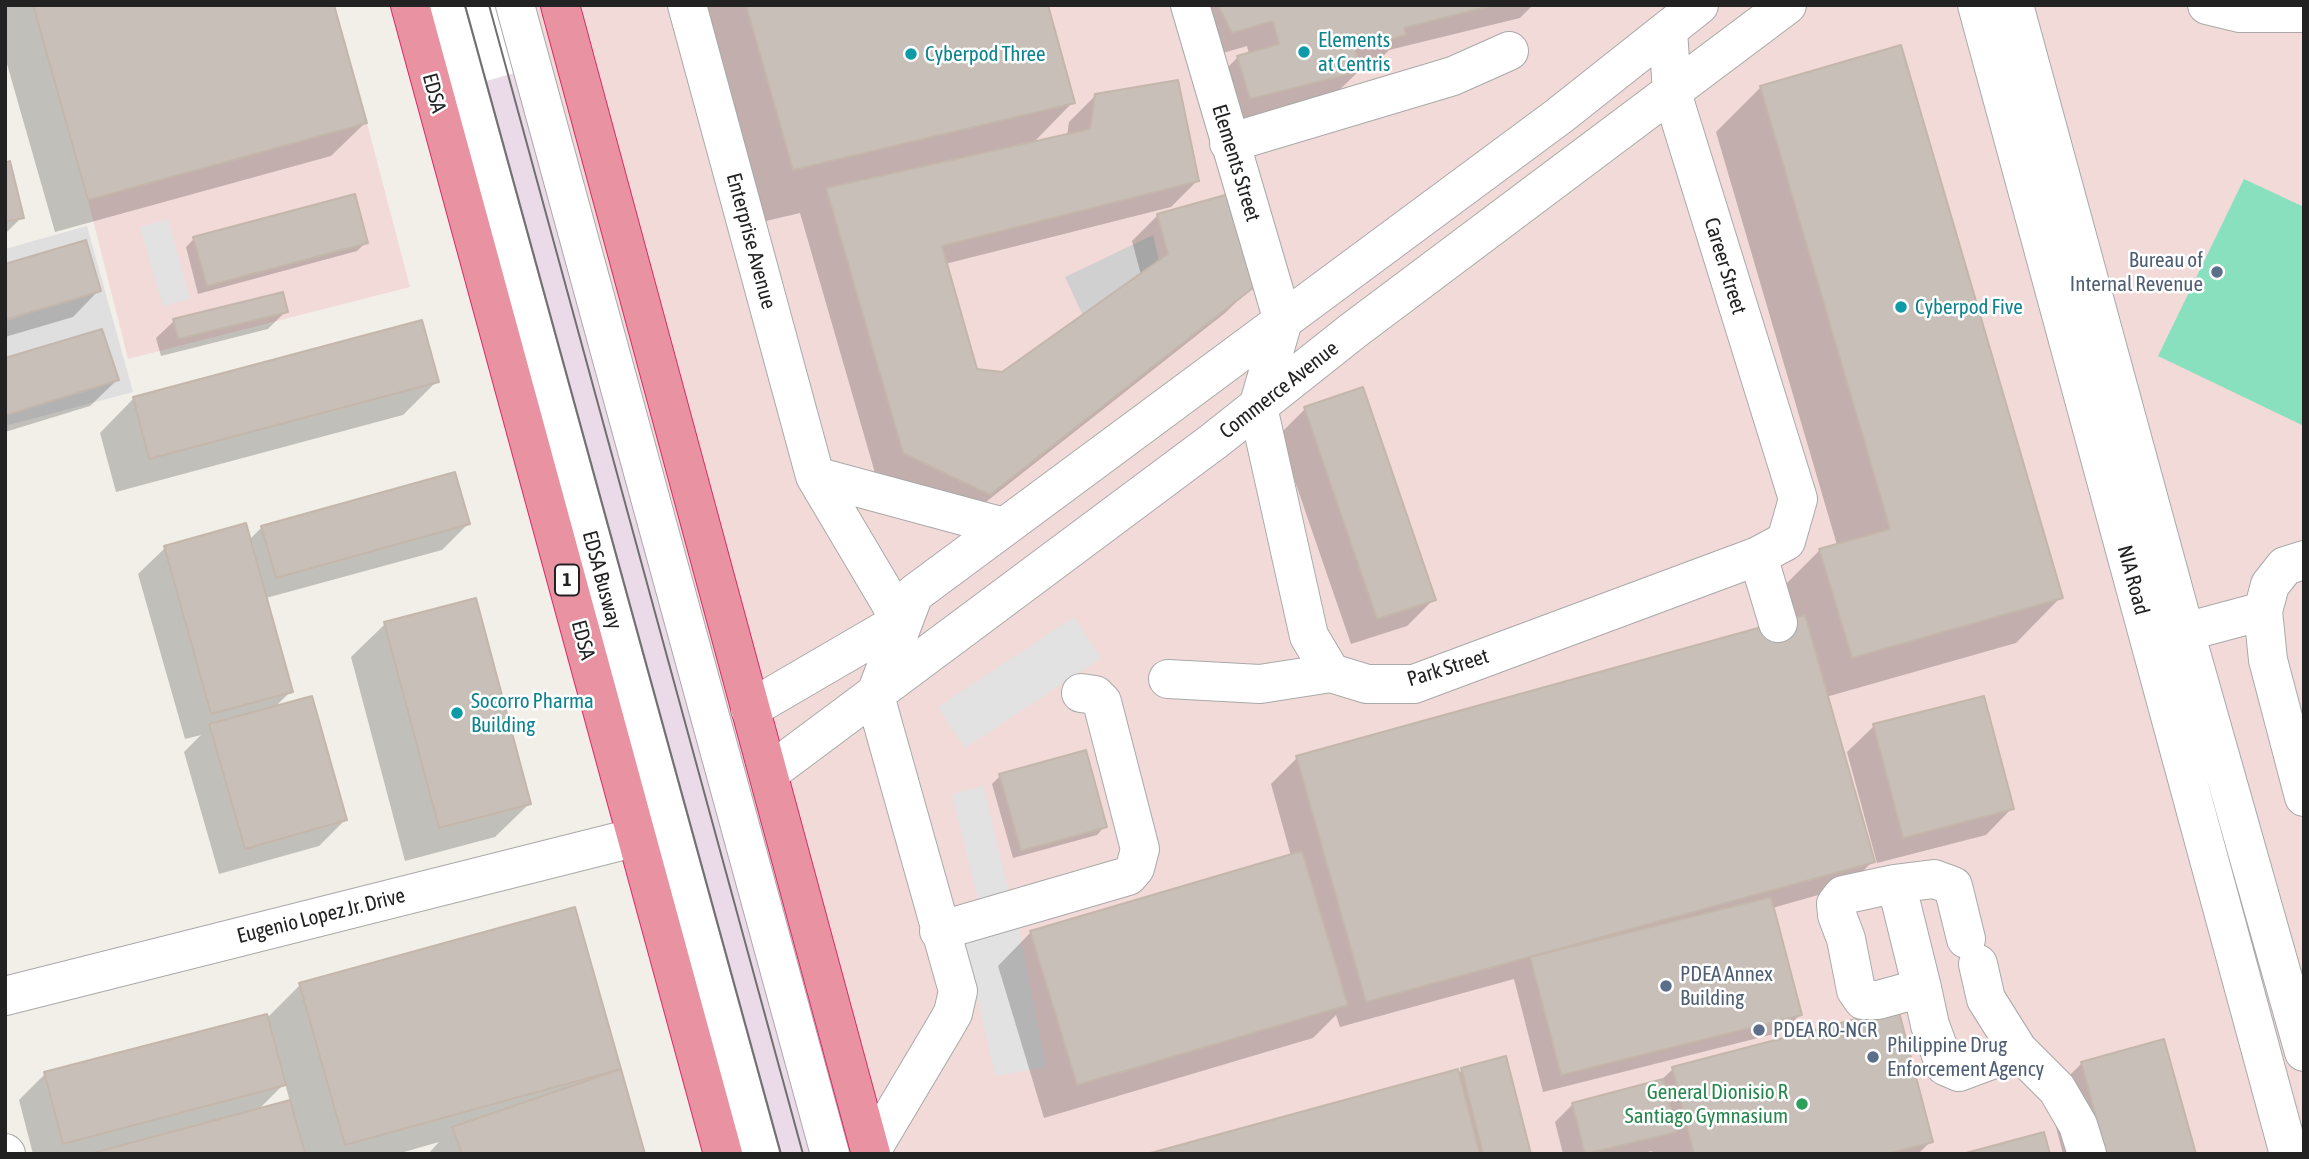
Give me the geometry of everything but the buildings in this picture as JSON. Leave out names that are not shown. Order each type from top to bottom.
[{"type":"highway","name":"EDSA","points":[[410,5],[723,1154]]},
{"type":"highway","points":[[560,5],[871,1153]]},
{"type":"street","name":"EDSA Busway","points":[[444,5],[760,1154]]},
{"type":"street","points":[[515,5],[830,1154]]},
{"type":"street","name":"Enterprise Avenue","points":[[687,5],[815,476],[901,621]]},
{"type":"street","name":"Elements Street","points":[[1190,5],[1283,321]]},
{"type":"street","points":[[871,1153],[953,1013],[958,991],[939,932],[903,790],[875,696],[901,621],[914,594],[1559,116],[1699,5]]},
{"type":"street","name":"Commerce Avenue","points":[[769,773],[875,696],[1258,407],[1354,330],[1787,5]]},
{"type":"street","name":"NIA Road","points":[[1977,5],[2289,1154]]},
{"type":"street","name":"NIA Road","points":[[2014,5],[2185,632],[2223,718],[2304,1052]]},
{"type":"street","points":[[2207,5],[2241,13],[2304,13]]},
{"type":"street","name":"Career Street","points":[[1668,30],[1672,93],[1798,499]]},
{"type":"street","points":[[1229,142],[1453,76],[1509,51]]},
{"type":"street","points":[[1168,679],[1260,684],[1331,673],[1308,636],[1258,407],[1283,321]]},
{"type":"street","points":[[815,476],[1004,527]]},
{"type":"street","name":"Park Street","points":[[1331,673],[1367,684],[1414,684],[1758,556],[1786,541],[1798,499]]},
{"type":"street","points":[[1758,556],[1778,623]]},
{"type":"street","points":[[2304,560],[2285,566],[2270,585],[2263,611],[2268,660],[2304,797]]},
{"type":"street","points":[[2185,632],[2263,611]]},
{"type":"street","points":[[750,709],[901,621]]},
{"type":"street","points":[[939,932],[1128,876],[1135,868],[1140,849],[1102,702],[1095,695],[1082,693]]},
{"type":"street","name":"Eugenio Lopez Jr. Drive","points":[[5,996],[637,836]]},
{"type":"street","points":[[1923,988],[1878,1000],[1863,1000],[1856,990],[1836,904],[1843,895],[1934,879],[1953,886],[1986,999],[2018,1050],[2057,1089],[2078,1125],[2087,1154]]},
{"type":"street","points":[[1894,884],[1923,988],[1930,1025],[1945,1066],[1959,1073],[2018,1050]]},
{"type":"shaded area","points":[[477,5],[2304,5],[2304,1154],[792,1154]]},
{"type":"shaded area","points":[[518,72],[814,1154],[769,1154],[475,84]]},
{"type":"shaded area","points":[[367,123],[410,287],[128,359],[88,200]]},
{"type":"shaded area","points":[[168,219],[190,299],[163,306],[140,227]]},
{"type":"shaded area","points":[[87,226],[133,392],[5,426],[5,249]]},
{"type":"shaded area","points":[[1153,235],[1172,316],[1105,363],[1065,277]]},
{"type":"shaded area","points":[[1074,617],[1101,658],[965,748],[938,707]]},
{"type":"shaded area","points":[[983,786],[1009,893],[978,900],[952,794]]},
{"type":"shaded area","points":[[1019,929],[1046,1067],[995,1076],[965,942]]},
{"type":"green space","points":[[2244,179],[2304,207],[2304,426],[2158,356]]},
{"type":"pier","points":[[454,5],[500,5],[518,72],[475,84]]},
{"type":"tram line","points":[[465,5],[781,1154]]},
{"type":"tram line","points":[[489,5],[803,1154]]},
{"type":"place","name":"Elements at Centris","points":[[1304,52]]},
{"type":"place","name":"Cyberpod Three","points":[[911,54]]},
{"type":"place","name":"Bureau of Internal Revenue","points":[[2217,272]]},
{"type":"place","name":"Cyberpod Five","points":[[1901,307]]},
{"type":"place","name":"Socorro Pharma Building","points":[[457,713]]},
{"type":"place","name":"PDEA Annex Building","points":[[1666,986]]},
{"type":"place","name":"PDEA RO-NCR","points":[[1759,1030]]},
{"type":"place","name":"Philippine Drug Enforcement Agency","points":[[1873,1057]]},
{"type":"place","name":"General Dionisio R Santiago Gymnasium","points":[[1802,1104]]}]
